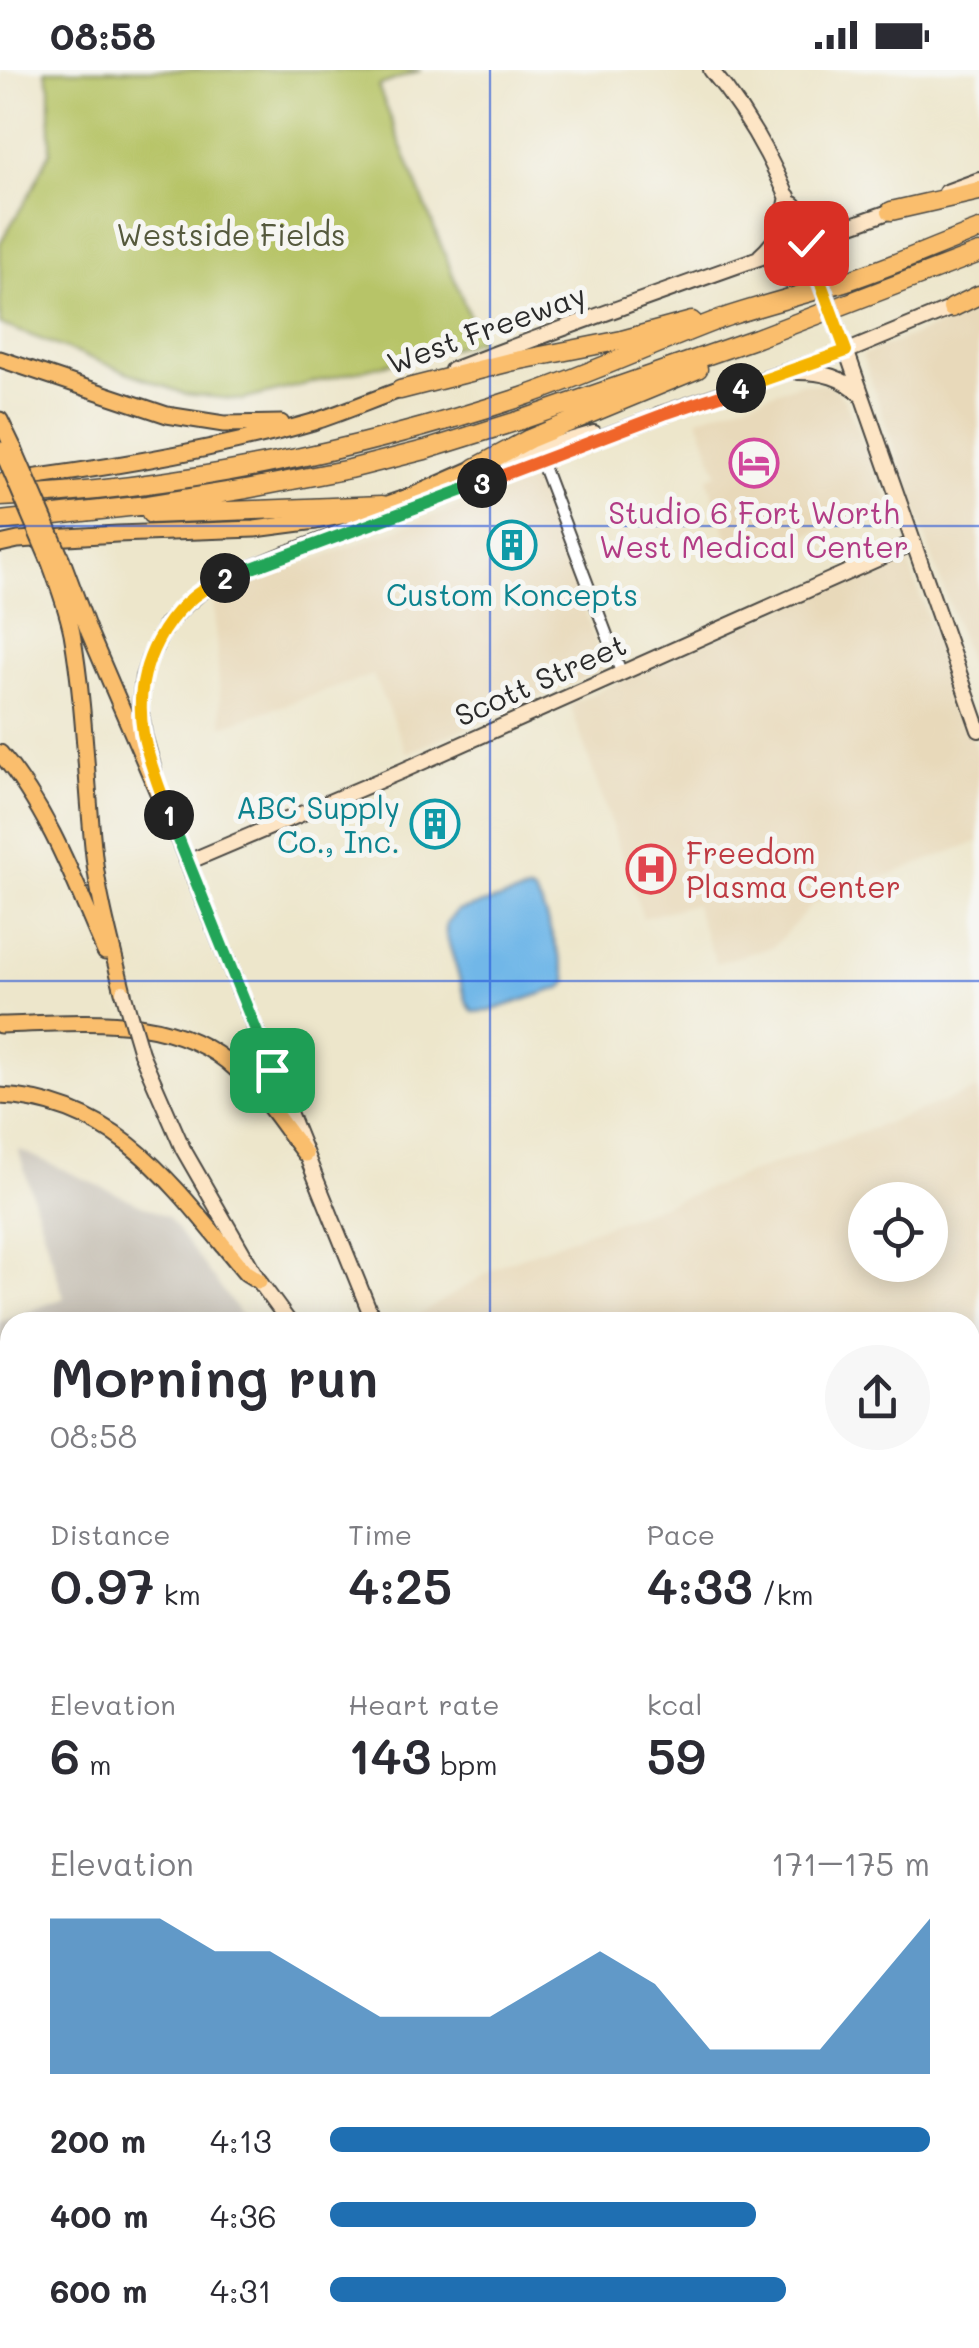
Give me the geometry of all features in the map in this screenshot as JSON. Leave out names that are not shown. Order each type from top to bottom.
[{"type":"highway","points":[[891,211],[979,191]]},
{"type":"highway","points":[[0,497],[64,495],[168,480],[341,447],[518,398],[722,319],[846,281],[979,230]]},
{"type":"highway","points":[[0,521],[122,508],[294,480],[425,450],[757,338],[979,253]]},
{"type":"highway","points":[[952,308],[979,297]]},
{"type":"highway","points":[[400,390],[688,322],[722,319]]},
{"type":"highway","points":[[475,468],[529,439],[737,353],[757,338]]},
{"type":"highway","points":[[122,508],[142,515],[382,505]]},
{"type":"main road","points":[[712,70],[753,126],[788,195],[979,730]]},
{"type":"main road","name":"West Freeway","points":[[0,482],[112,466],[315,421],[754,261],[809,250],[856,225],[979,180]]},
{"type":"main road","points":[[788,195],[800,213],[818,224],[856,225]]},
{"type":"main road","points":[[754,261],[780,234],[788,195]]},
{"type":"main road","points":[[172,823],[144,735],[140,703],[149,659],[166,625],[195,595],[219,580],[285,554],[788,372],[844,346],[952,308]]},
{"type":"main road","points":[[0,359],[168,415],[246,425],[315,421]]},
{"type":"main road","points":[[788,372],[817,372],[836,377],[861,394]]},
{"type":"main road","points":[[0,544],[288,526],[367,511],[475,468],[667,413]]},
{"type":"main road","points":[[0,420],[6,448],[172,823],[370,1312]]},
{"type":"main road","name":"Scott Street","points":[[188,862],[913,543]]},
{"type":"main road","points":[[56,560],[79,686],[94,858],[123,992],[142,1053],[183,1150],[282,1312]]},
{"type":"main road","points":[[0,754],[24,785],[56,843],[123,992]]},
{"type":"main road","points":[[0,1025],[111,1022],[144,1026],[184,1038],[233,1066],[305,1154]]},
{"type":"main road","points":[[0,1096],[57,1105],[110,1129],[158,1169],[246,1273],[259,1280]]},
{"type":"street","points":[[540,461],[621,672]]},
{"type":"shaded area","points":[[979,310],[979,691],[862,355]]},
{"type":"shaded area","points":[[802,383],[832,385],[845,400],[890,504],[736,561],[707,478],[717,473],[698,418]]},
{"type":"shaded area","points":[[539,479],[605,669],[407,753],[373,675],[222,726],[213,597]]},
{"type":"shaded area","points":[[905,554],[979,756],[979,841],[813,904],[773,947],[716,963],[694,904],[643,918],[570,704]]},
{"type":"shaded area","points":[[979,1089],[979,1312],[423,1312],[504,1263]]},
{"type":"shaded area","points":[[18,1149],[168,1217],[239,1312],[27,1312],[64,1298]]},
{"type":"green space","name":"Westside Fields","points":[[45,70],[421,70],[378,86],[479,341],[242,400],[185,394],[0,324],[0,243],[50,152],[50,87]]},
{"type":"water","points":[[529,891],[541,903],[568,981],[563,987],[490,1011],[473,1012],[467,1003],[446,924],[457,911]]},
{"type":"place","name":"Studio 6 Fort Worth West Medical Center","points":[[754,463]]},
{"type":"place","name":"Custom Koncepts","points":[[512,545]]},
{"type":"place","name":"ABC Supply Co., Inc.","points":[[435,824]]},
{"type":"place","name":"Freedom Plasma Center","points":[[651,869]]},
{"type":"route","points":[[272,1070],[172,823],[144,735],[140,703],[143,678],[166,625],[195,595],[219,580],[667,413],[846,351],[806,243]]}]
